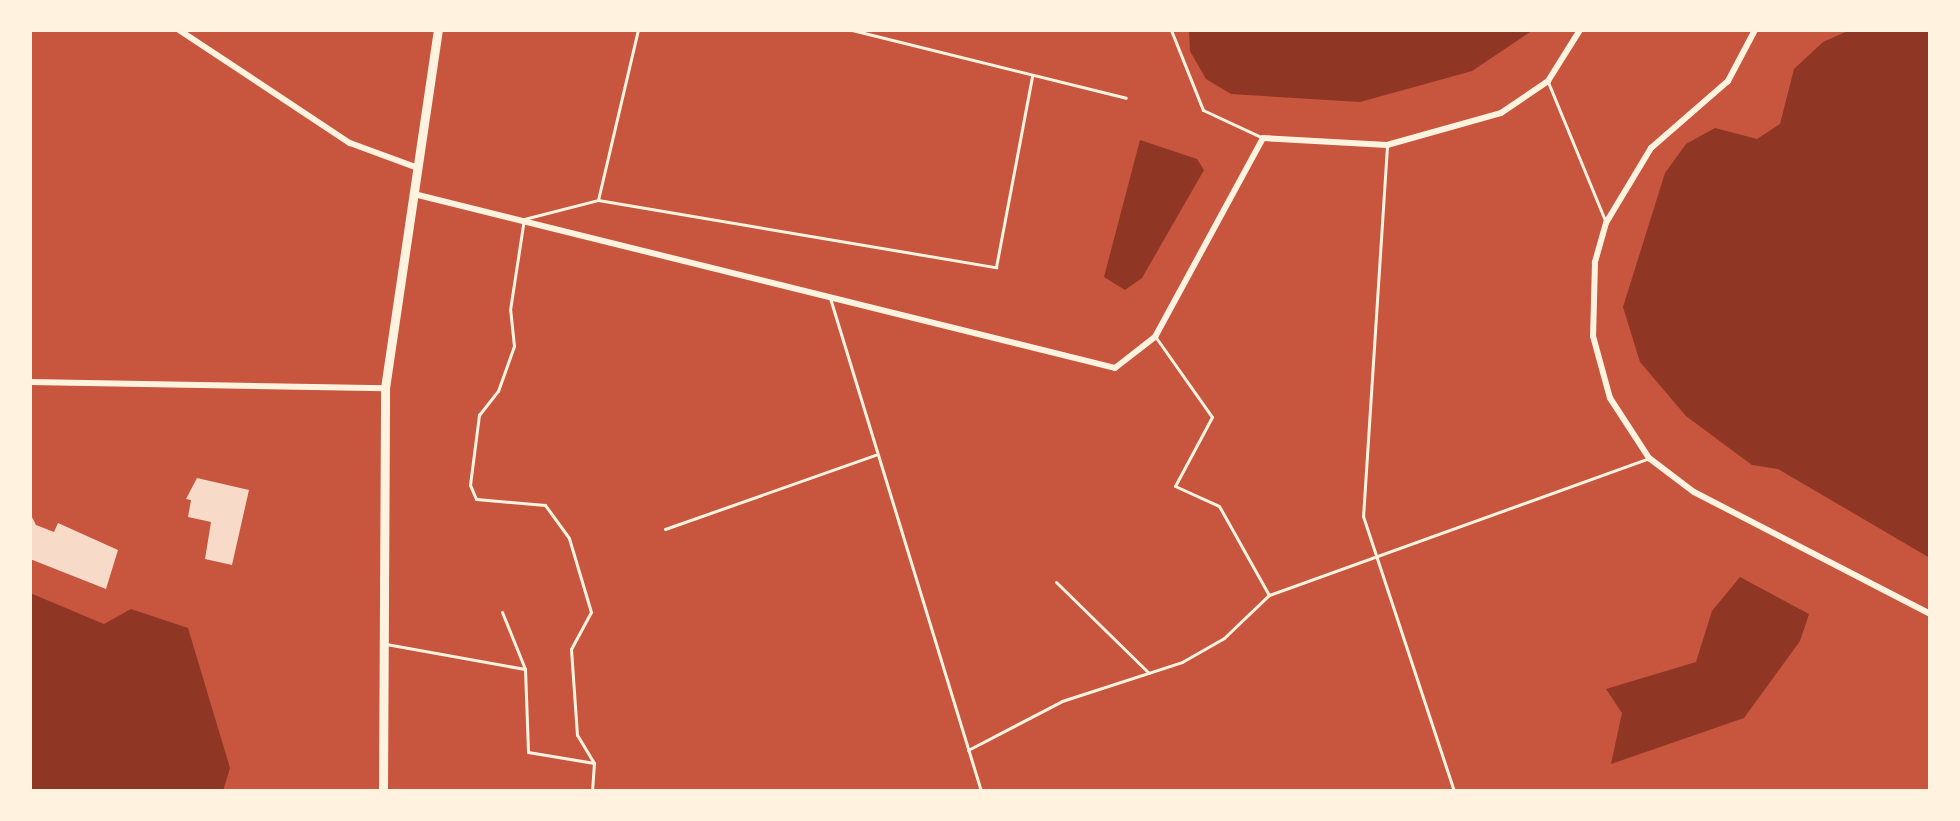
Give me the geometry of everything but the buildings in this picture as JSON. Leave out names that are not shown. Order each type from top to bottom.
[{"type":"main road","points":[[383,791],[385,388],[438,30]]},
{"type":"street","points":[[179,30],[350,143],[418,168]]},
{"type":"street","points":[[414,194],[829,294],[1115,368],[1155,337],[1263,138],[1387,145],[1501,113],[1548,81],[1580,30]]},
{"type":"street","points":[[1755,30],[1728,81],[1651,148],[1606,223],[1595,262],[1593,336],[1610,398],[1649,458],[1694,492],[1930,614]]},
{"type":"street","points":[[30,382],[385,388]]},
{"type":"lane","points":[[598,200],[638,30]]},
{"type":"lane","points":[[852,30],[1126,98]]},
{"type":"lane","points":[[1171,30],[1203,110],[1263,138]]},
{"type":"lane","points":[[592,791],[594,763],[577,735],[571,649],[591,612],[569,538],[545,505],[476,499],[470,485],[479,415],[498,391],[514,346],[510,310],[524,219],[598,200],[996,267],[1032,76]]},
{"type":"lane","points":[[1548,81],[1606,223]]},
{"type":"lane","points":[[1387,145],[1363,516],[1373,557],[1454,791]]},
{"type":"lane","points":[[829,294],[875,455],[981,791]]},
{"type":"lane","points":[[1155,337],[1212,417],[1175,486],[1219,506],[1269,595]]},
{"type":"lane","points":[[665,529],[875,455]]},
{"type":"lane","points":[[968,750],[1062,701],[1149,673],[1224,638],[1269,595],[1649,458]]},
{"type":"lane","points":[[1056,582],[1149,673]]},
{"type":"lane","points":[[502,612],[525,669],[528,752],[594,763]]},
{"type":"lane","points":[[386,644],[525,669]]},
{"type":"shaded area","points":[[1189,30],[1533,30],[1472,71],[1360,102],[1231,94],[1206,79],[1190,51]]},
{"type":"shaded area","points":[[1850,30],[1930,30],[1930,558],[1778,469],[1752,465],[1686,416],[1640,362],[1623,307],[1665,173],[1686,144],[1715,128],[1757,139],[1780,124],[1794,69],[1823,42]]},
{"type":"shaded area","points":[[1140,140],[1197,159],[1204,170],[1142,278],[1125,290],[1104,277]]},
{"type":"shaded area","points":[[1740,577],[1809,614],[1800,641],[1744,718],[1611,764],[1622,713],[1606,689],[1696,662],[1712,611]]},
{"type":"shaded area","points":[[30,593],[104,624],[131,609],[188,628],[230,768],[223,791],[30,791]]}]
